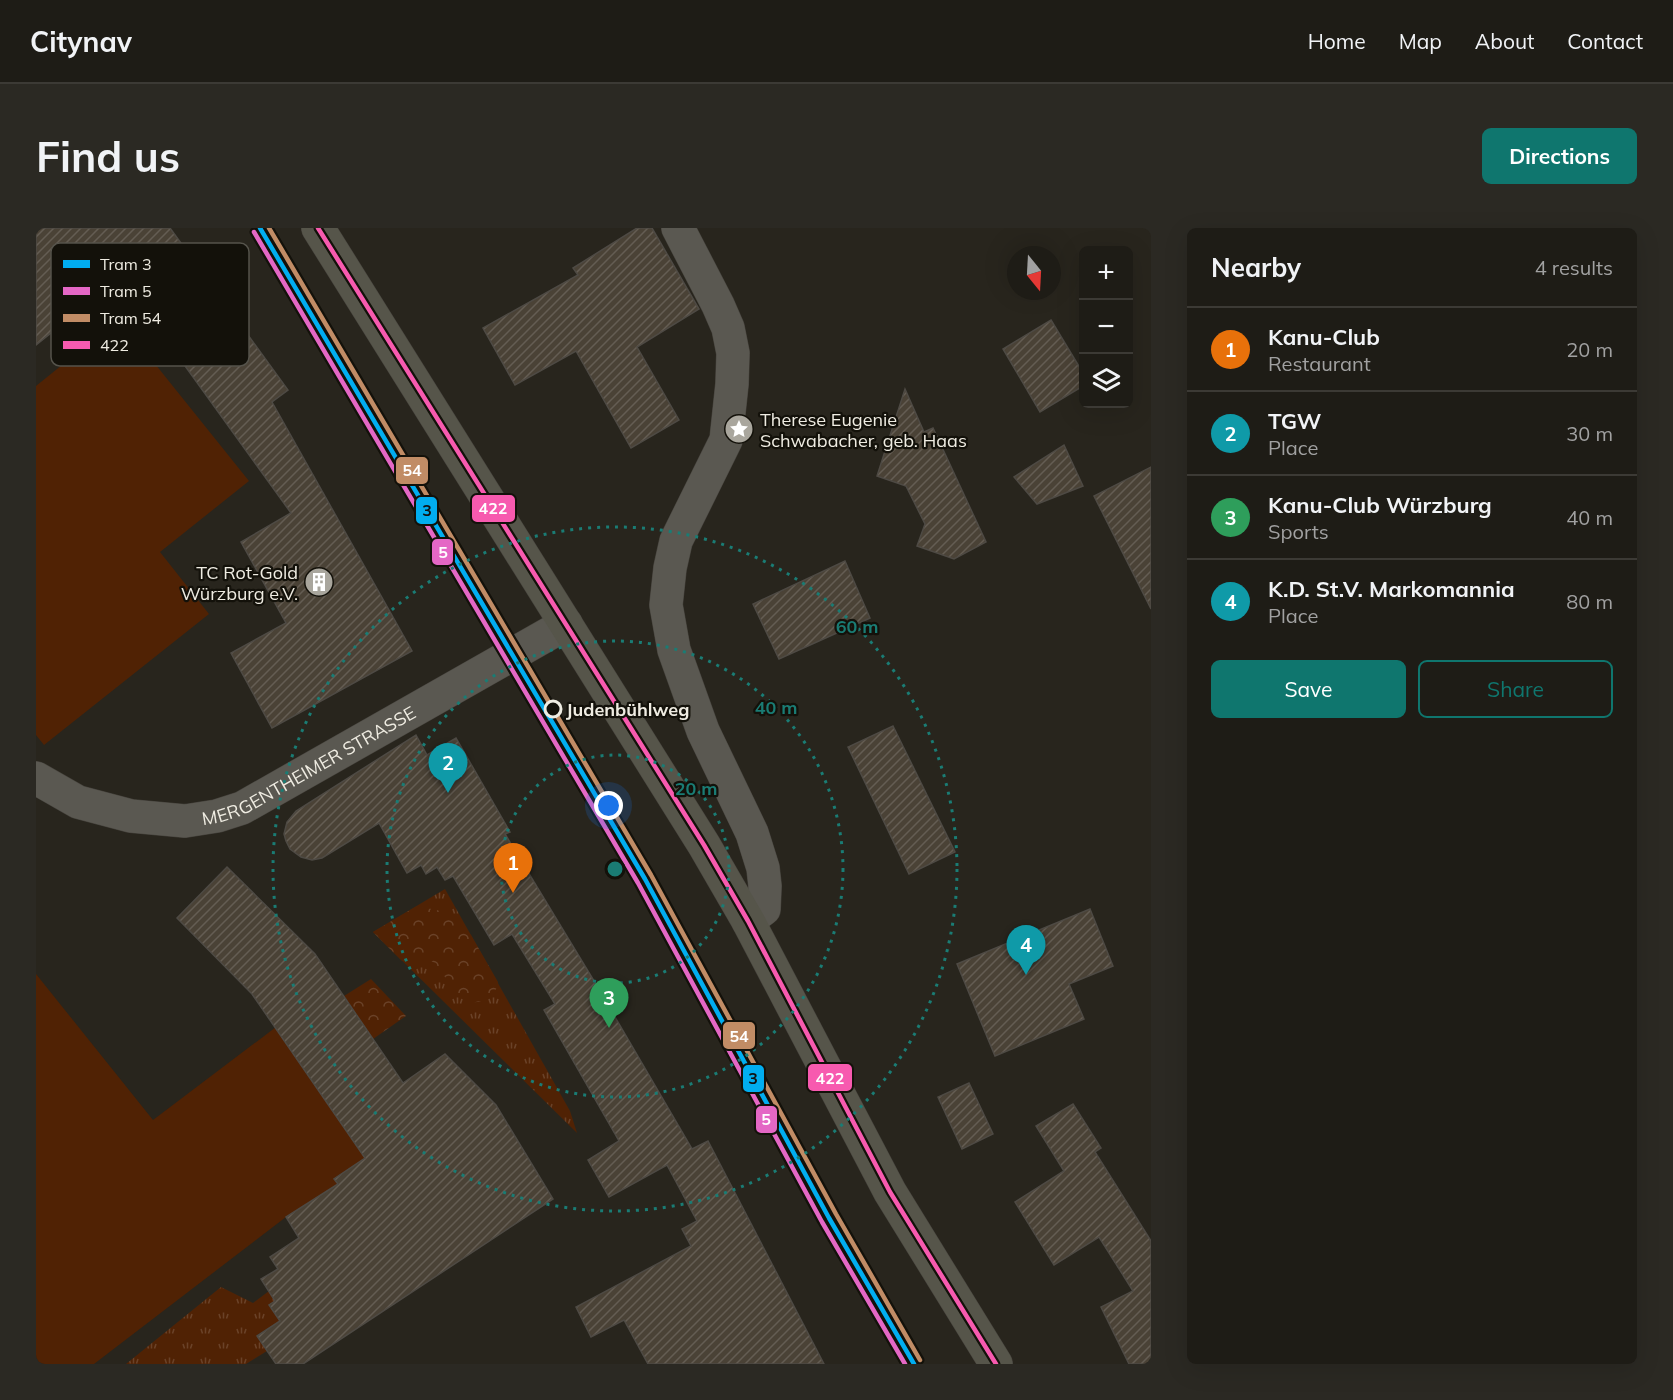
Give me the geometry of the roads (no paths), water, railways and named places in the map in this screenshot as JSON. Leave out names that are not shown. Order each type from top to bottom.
[{"type":"main road","points":[[318,228],[670,790],[748,921],[890,1192],[996,1364]]},
{"type":"street","points":[[678,228],[718,305],[728,328],[733,353],[726,440],[676,541],[666,605],[674,650],[696,710],[752,833],[763,867],[764,909],[748,921]]},
{"type":"street","name":"MERGENTHEIMER STRASSE","points":[[36,778],[78,802],[131,816],[185,821],[217,816],[242,808],[566,624]]},
{"type":"tram line","name":"3","points":[[260,228],[645,879],[829,1218],[914,1364]]},
{"type":"tram line","name":"54","points":[[269,228],[651,875],[836,1214],[920,1360]]},
{"type":"tram line","name":"5","points":[[254,232],[638,883],[822,1222],[905,1364]]},
{"type":"place","name":"Therese Eugenie Schwabacher, geb. Haas","points":[[739,429]]},
{"type":"place","name":"TC Rot-Gold Würzburg e.V.","points":[[319,582]]},
{"type":"place","name":"Judenbühlweg","points":[[553,709]]},
{"type":"place","name":"TGW","points":[[448,793]]},
{"type":"place","name":"Kanu-Club","points":[[513,893]]},
{"type":"place","name":"K.D. St.V. Markomannia","points":[[1026,975]]},
{"type":"place","name":"Kanu-Club Würzburg","points":[[609,1028]]}]
